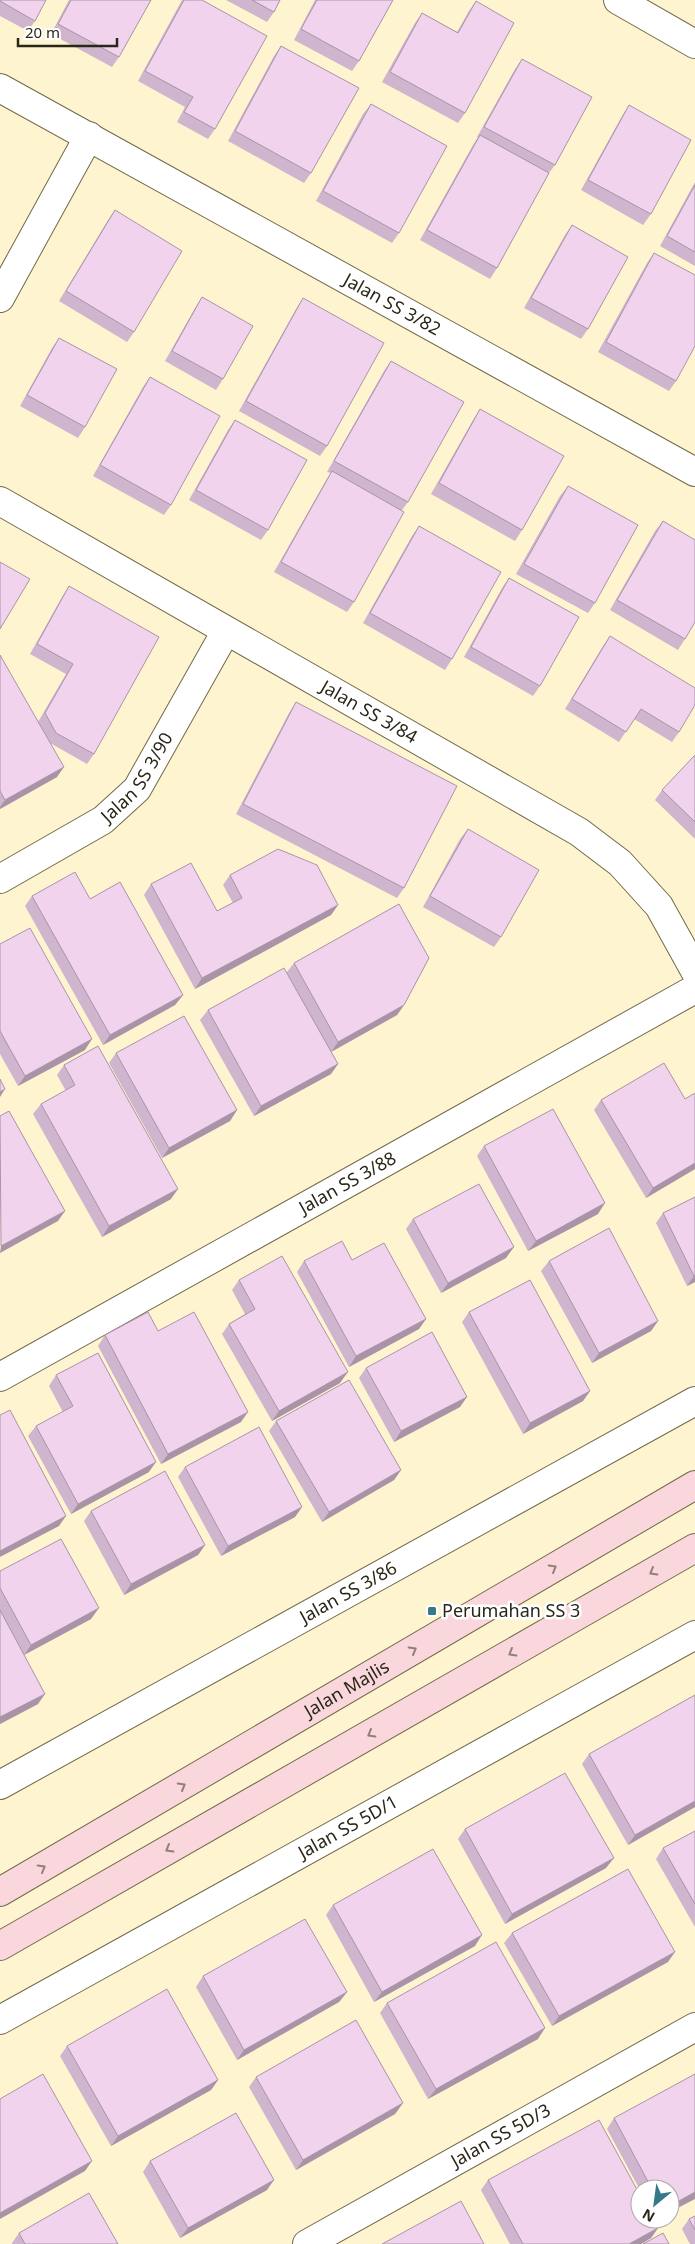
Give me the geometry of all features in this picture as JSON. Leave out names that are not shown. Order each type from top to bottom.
[{"type":"main road","name":"Jalan Majlis","points":[[0,1892],[695,1485]]},
{"type":"main road","points":[[0,1946],[695,1548]]},
{"type":"street","points":[[618,0],[695,44]]},
{"type":"street","name":"Jalan SS 3/82","points":[[0,88],[695,472]]},
{"type":"street","points":[[0,298],[89,136]]},
{"type":"street","name":"Jalan SS 3/84","points":[[0,501],[579,832],[620,863],[659,906],[695,971]]},
{"type":"street","name":"Jalan SS 3/90","points":[[0,878],[103,820],[137,789],[226,631]]},
{"type":"street","name":"Jalan SS 3/88","points":[[0,1377],[695,989]]},
{"type":"street","name":"Jalan SS 3/86","points":[[0,1785],[695,1402]]},
{"type":"street","name":"Jalan SS 5D/1","points":[[0,2020],[695,1635]]},
{"type":"street","name":"Jalan SS 5D/3","points":[[308,2244],[695,2027]]},
{"type":"building","points":[[0,0],[46,0],[35,21]]},
{"type":"building","points":[[71,0],[151,0],[119,57],[58,24]]},
{"type":"building","points":[[184,0],[202,0],[267,36],[215,129],[184,112],[193,97],[145,71]]},
{"type":"building","points":[[252,0],[280,0],[274,12]]},
{"type":"building","points":[[317,0],[393,0],[359,61],[301,29]]},
{"type":"building","points":[[476,1],[514,23],[465,113],[390,72],[422,13],[458,33]]},
{"type":"building","points":[[281,46],[359,88],[311,173],[235,131]]},
{"type":"building","points":[[522,59],[592,97],[555,165],[484,127]]},
{"type":"building","points":[[371,104],[447,146],[399,233],[323,191]]},
{"type":"building","points":[[629,105],[691,140],[651,214],[588,180]]},
{"type":"building","points":[[480,135],[549,173],[497,268],[427,230]]},
{"type":"building","points":[[695,185],[695,252],[667,236]]},
{"type":"building","points":[[115,210],[182,251],[134,332],[66,291]]},
{"type":"building","points":[[572,225],[628,257],[588,329],[531,298]]},
{"type":"building","points":[[654,253],[695,275],[695,346],[676,381],[606,342]]},
{"type":"building","points":[[202,297],[253,326],[223,379],[172,351]]},
{"type":"building","points":[[303,298],[384,343],[327,446],[246,401]]},
{"type":"building","points":[[59,338],[117,369],[85,427],[27,395]]},
{"type":"building","points":[[391,361],[464,402],[408,502],[334,461]]},
{"type":"building","points":[[150,377],[220,416],[171,505],[100,465]]},
{"type":"building","points":[[480,409],[564,456],[522,530],[439,483]]},
{"type":"building","points":[[235,420],[307,460],[268,530],[196,490]]},
{"type":"building","points":[[332,471],[404,512],[354,602],[281,562]]},
{"type":"building","points":[[568,486],[638,525],[595,603],[524,564]]},
{"type":"building","points":[[663,521],[695,540],[695,622],[685,639],[617,600]]},
{"type":"building","points":[[419,526],[501,572],[452,659],[370,613]]},
{"type":"building","points":[[0,562],[30,579],[0,629]]},
{"type":"building","points":[[509,578],[579,617],[540,686],[471,647]]},
{"type":"building","points":[[69,586],[159,637],[94,754],[56,733],[45,713],[73,664],[37,644]]},
{"type":"building","points":[[610,636],[695,688],[695,705],[679,732],[641,709],[626,732],[572,699]]},
{"type":"building","points":[[0,655],[64,767],[5,800],[0,791]]},
{"type":"building","points":[[296,702],[457,786],[404,888],[243,804]]},
{"type":"building","points":[[695,755],[695,822],[662,790]]},
{"type":"building","points":[[468,829],[539,870],[501,937],[430,896]]},
{"type":"building","points":[[278,849],[317,865],[338,905],[202,978],[151,884],[191,863],[217,911],[242,898],[230,875]]},
{"type":"building","points":[[75,872],[90,899],[120,882],[183,995],[110,1035],[32,896]]},
{"type":"building","points":[[399,904],[429,958],[404,1005],[338,1042],[294,963]]},
{"type":"building","points":[[30,928],[92,1039],[25,1076],[0,1031],[0,944]]},
{"type":"building","points":[[284,968],[338,1064],[261,1106],[208,1010]]},
{"type":"building","points":[[184,1016],[237,1110],[169,1148],[116,1053]]},
{"type":"building","points":[[98,1046],[178,1189],[109,1226],[41,1104],[75,1085],[64,1065]]},
{"type":"building","points":[[664,1063],[685,1099],[695,1093],[695,1163],[653,1188],[601,1100]]},
{"type":"building","points":[[0,1079],[5,1089],[0,1092]]},
{"type":"building","points":[[553,1109],[605,1203],[536,1241],[484,1146]]},
{"type":"building","points":[[9,1111],[65,1211],[1,1246],[0,1116]]},
{"type":"building","points":[[479,1184],[514,1247],[448,1283],[413,1219]]},
{"type":"building","points":[[695,1197],[695,1275],[694,1276],[663,1213]]},
{"type":"building","points":[[609,1228],[658,1321],[599,1353],[549,1261]]},
{"type":"building","points":[[342,1241],[352,1260],[384,1243],[426,1319],[356,1356],[304,1261]]},
{"type":"building","points":[[282,1256],[348,1372],[279,1411],[229,1324],[255,1309],[239,1280]]},
{"type":"building","points":[[530,1280],[590,1391],[530,1423],[469,1312]]},
{"type":"building","points":[[148,1312],[158,1331],[194,1312],[248,1412],[168,1454],[105,1335]]},
{"type":"building","points":[[432,1332],[467,1397],[401,1431],[366,1368]]},
{"type":"building","points":[[98,1353],[156,1462],[78,1504],[36,1426],[73,1406],[56,1375]]},
{"type":"building","points":[[349,1380],[401,1470],[329,1512],[276,1421]]},
{"type":"building","points":[[10,1410],[66,1516],[0,1551],[0,1415]]},
{"type":"building","points":[[259,1427],[302,1507],[228,1546],[185,1467]]},
{"type":"building","points":[[165,1471],[205,1545],[131,1584],[91,1511]]},
{"type":"building","points":[[61,1539],[99,1608],[31,1645],[0,1588],[0,1571]]},
{"type":"building","points":[[0,1610],[45,1694],[0,1717]]},
{"type":"building","points":[[695,1695],[695,1801],[635,1835],[589,1754]]},
{"type":"building","points":[[565,1773],[614,1858],[512,1914],[465,1829]]},
{"type":"building","points":[[695,1831],[695,1904],[663,1848]]},
{"type":"building","points":[[433,1849],[482,1935],[382,1992],[333,1905]]},
{"type":"building","points":[[628,1869],[675,1952],[559,2016],[512,1933]]},
{"type":"building","points":[[305,1919],[347,1992],[244,2050],[203,1976]]},
{"type":"building","points":[[496,1942],[545,2028],[436,2089],[387,2003]]},
{"type":"building","points":[[167,1989],[218,2080],[118,2136],[67,2046]]},
{"type":"building","points":[[356,2020],[403,2103],[303,2160],[256,2077]]},
{"type":"building","points":[[43,2074],[92,2161],[0,2213],[0,2099]]},
{"type":"building","points":[[695,2074],[695,2192],[680,2200],[680,2179],[647,2179],[614,2118]]},
{"type":"building","points":[[236,2113],[274,2180],[188,2228],[150,2161]]},
{"type":"building","points":[[599,2120],[631,2179],[630,2229],[656,2229],[629,2244],[523,2244],[488,2180]]},
{"type":"building","points":[[89,2193],[118,2244],[25,2244],[19,2233]]},
{"type":"building","points":[[461,2201],[484,2244],[382,2244]]},
{"type":"building","points":[[695,2216],[695,2230],[689,2219]]},
{"type":"building","points":[[663,2233],[669,2244],[643,2244]]},
{"type":"place","name":"Perumahan SS 3","points":[[432,1611]]}]
